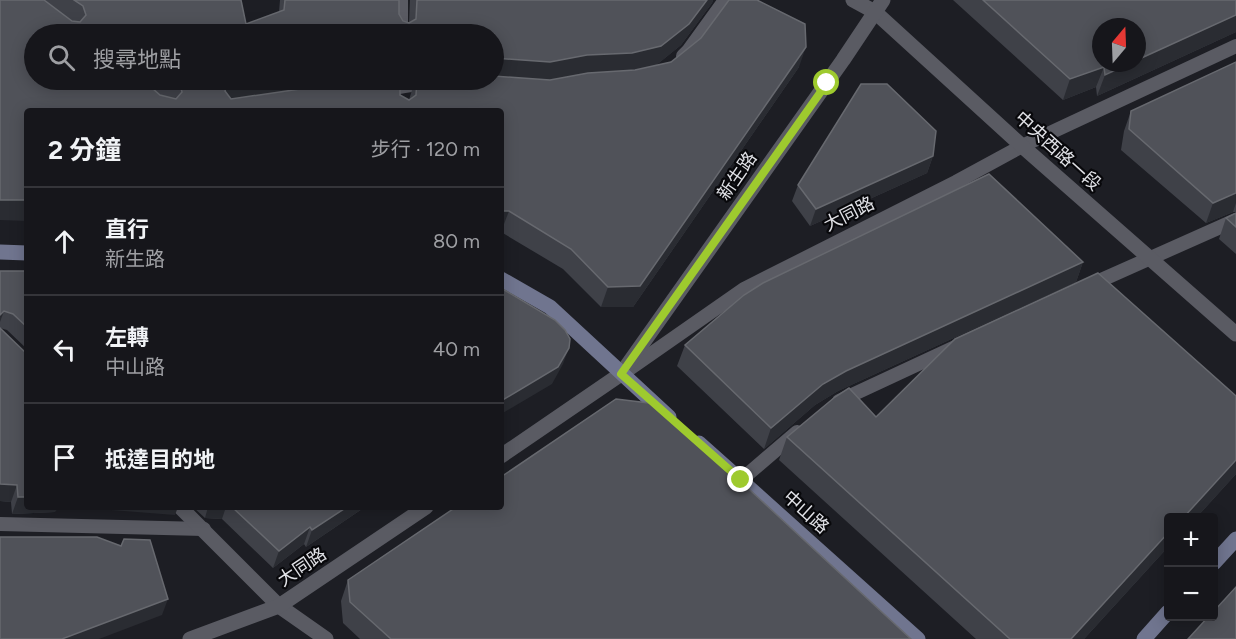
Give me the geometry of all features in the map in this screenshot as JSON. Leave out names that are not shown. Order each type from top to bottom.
[{"type":"main road","points":[[0,252],[24,253]]},
{"type":"main road","name":"中山路","points":[[504,281],[550,307],[621,374],[918,639]]},
{"type":"main road","points":[[1218,558],[1236,538]]},
{"type":"main road","points":[[1144,639],[1164,616]]},
{"type":"street","name":"中央西路一段","points":[[853,0],[879,6],[1022,146],[1236,334]]},
{"type":"street","name":"新生路","points":[[621,374],[879,6]]},
{"type":"street","name":"大同路","points":[[504,454],[621,374]]},
{"type":"street","points":[[183,510],[279,606],[326,639]]},
{"type":"street","name":"大同路","points":[[190,639],[279,606],[422,510]]},
{"type":"lane","points":[[401,0],[401,24]]},
{"type":"lane","points":[[673,63],[688,51],[725,0]]},
{"type":"lane","name":"大同路","points":[[621,374],[744,289],[965,178],[1022,146],[1236,46]]},
{"type":"lane","points":[[367,91],[384,90]]},
{"type":"lane","points":[[1082,289],[1236,220]]},
{"type":"lane","points":[[828,408],[963,344]]},
{"type":"lane","points":[[741,480],[812,420]]},
{"type":"lane","points":[[0,524],[204,530]]},
{"type":"building","points":[[0,0],[44,0],[72,21],[80,22],[86,15],[83,6],[74,0],[241,0],[246,24],[24,24],[24,90],[154,90],[160,95],[176,99],[181,90],[225,90],[231,99],[293,90],[400,90],[400,95],[409,100],[416,95],[416,90],[504,90],[504,77],[550,80],[588,73],[635,70],[671,62],[701,38],[729,0],[757,0],[805,24],[806,47],[640,286],[608,287],[571,249],[509,211],[504,211],[504,108],[24,108],[24,200],[0,200]]},
{"type":"building","points":[[285,0],[399,0],[399,14],[403,21],[409,23],[416,19],[417,0],[707,0],[689,24],[661,46],[632,53],[587,55],[550,62],[504,59],[504,24],[246,24],[284,10]]},
{"type":"building","points":[[983,0],[1236,0],[1236,15],[1146,56],[1146,18],[1092,18],[1092,71],[1070,79]]},
{"type":"building","points":[[1236,62],[1236,193],[1213,203],[1129,129],[1131,111]]},
{"type":"building","points":[[861,84],[887,84],[936,131],[933,156],[816,209],[798,185]]},
{"type":"building","points":[[989,174],[1083,262],[846,371],[823,384],[771,428],[685,345],[744,295],[763,283]]},
{"type":"building","points":[[1236,213],[1236,227],[1226,218]]},
{"type":"building","points":[[0,271],[24,271],[24,324],[13,314],[4,311],[0,315]]},
{"type":"building","points":[[1098,273],[1236,396],[1236,460],[1188,513],[1164,513],[1164,537],[1071,639],[1010,639],[787,437],[849,388],[876,417],[955,339]]},
{"type":"building","points":[[504,290],[555,320],[565,330],[570,339],[569,348],[558,367],[504,399]]},
{"type":"building","points":[[0,328],[24,351],[24,497],[18,497],[17,485],[0,484]]},
{"type":"building","points":[[616,399],[657,404],[911,639],[391,639],[350,602],[348,580],[452,510],[504,510],[504,475]]},
{"type":"building","points":[[235,510],[342,510],[312,530],[310,527],[279,551]]},
{"type":"building","points":[[0,537],[97,537],[121,546],[124,539],[150,540],[168,599],[62,639],[0,639]]},
{"type":"building","points":[[1236,587],[1236,639],[1188,639],[1204,621],[1218,621],[1218,607]]},
{"type":"route","points":[[741,480],[621,374],[827,83]]}]
